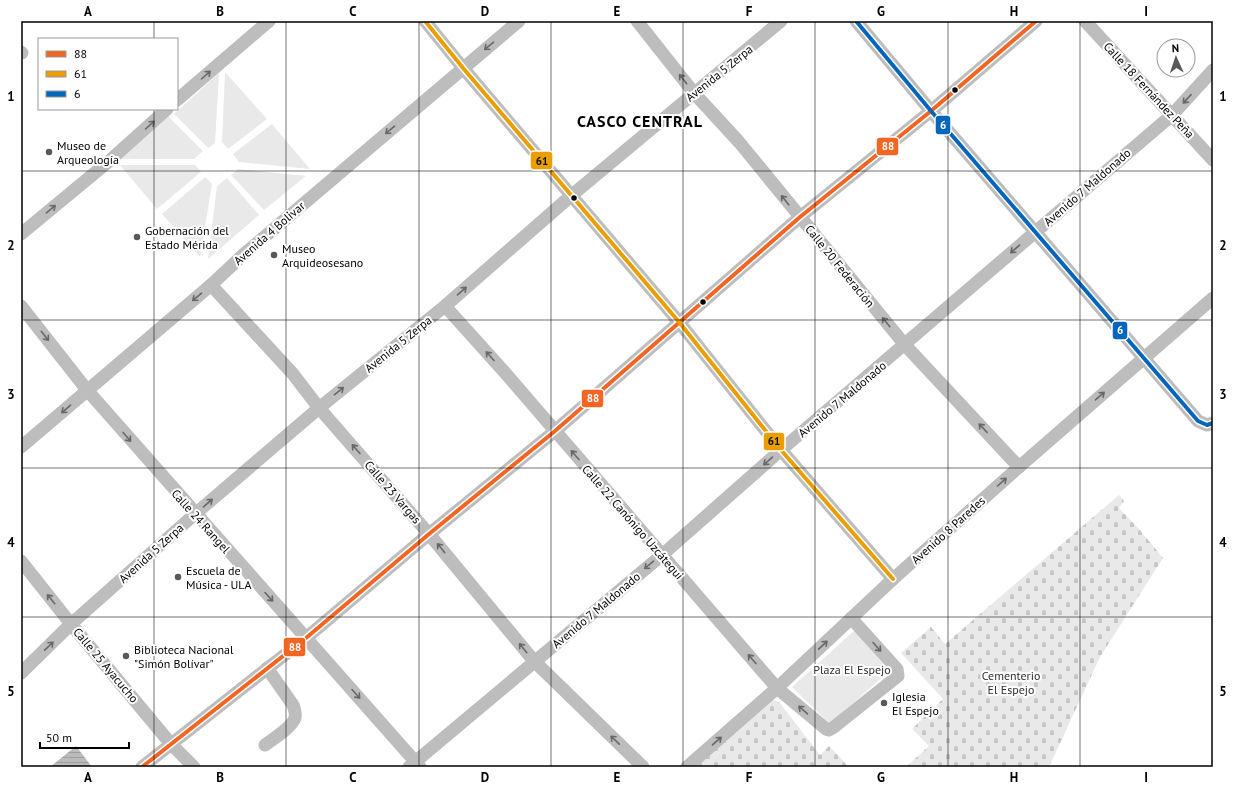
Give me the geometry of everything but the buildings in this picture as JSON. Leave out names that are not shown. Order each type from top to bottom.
[{"type":"street","points":[[178,99],[269,21]]},
{"type":"street","points":[[425,21],[463,68],[679,322],[781,450],[893,579]]},
{"type":"street","name":"Avenida 4 Bolivar","points":[[21,447],[211,285],[243,254],[519,21]]},
{"type":"street","name":"Calle 20 Federación","points":[[637,21],[694,93],[739,142],[905,345],[1019,467]]},
{"type":"street","name":"Avenida 5 Zerpa","points":[[21,673],[71,624],[195,514],[319,408],[445,306],[572,195],[781,21]]},
{"type":"street","points":[[856,21],[1198,422],[1207,425],[1213,423]]},
{"type":"street","points":[[142,767],[306,638],[429,534],[555,431],[800,217],[931,110],[1036,21]]},
{"type":"street","name":"Calle 18 Fernández Peña","points":[[1085,21],[1213,160]]},
{"type":"street","name":"Avenido 7 Maldonado","points":[[415,765],[534,661],[662,555],[781,450],[1172,115],[1213,70]]},
{"type":"street","points":[[21,234],[108,162],[166,110]]},
{"type":"street","name":"Calle 23 Vargas","points":[[211,285],[293,374],[319,408],[429,534],[534,661],[643,767]]},
{"type":"street","name":"Avenido 8 Paredes","points":[[687,767],[777,688],[893,579],[1213,298]]},
{"type":"street","name":"Calle 24 Rangel","points":[[21,306],[87,390],[306,638],[415,765]]},
{"type":"street","name":"Calle 22 Canónigo Uzcátegui","points":[[445,306],[777,688],[824,728],[829,730],[898,676],[897,669],[851,618]]},
{"type":"street","name":"Calle 25 Ayacucho","points":[[21,561],[71,624],[171,744],[194,767]]},
{"type":"street","points":[[265,745],[292,724],[295,717],[293,706],[267,668]]},
{"type":"green space","points":[[225,72],[267,119],[228,149],[222,142]]},
{"type":"green space","points":[[219,73],[215,143],[208,148],[174,114]]},
{"type":"green space","points":[[168,116],[203,151],[194,159],[119,159]]},
{"type":"green space","points":[[272,124],[310,169],[239,162],[233,154]]},
{"type":"green space","points":[[120,165],[195,165],[201,172],[157,209]]},
{"type":"green space","points":[[238,169],[306,176],[264,210],[231,175]]},
{"type":"green space","points":[[205,177],[212,184],[200,257],[162,214]]},
{"type":"green space","points":[[227,178],[259,215],[208,259],[217,186]]},
{"type":"green space","name":"Cementerio El Espejo","points":[[1119,495],[1124,501],[1119,508],[1163,558],[1100,657],[1049,767],[906,767],[929,746],[912,729],[943,699],[901,653],[931,627],[945,644]]},
{"type":"green space","name":"Plaza El Espejo","points":[[855,630],[889,671],[830,724],[792,687]]},
{"type":"green space","points":[[775,700],[780,703],[820,755],[829,746],[849,767],[696,767],[771,701]]},
{"type":"shaded area","points":[[76,746],[92,767],[50,767]]},
{"type":"transit line","name":"61","points":[[425,21],[463,68],[679,322],[781,450],[893,579]]},
{"type":"transit line","name":"6","points":[[856,21],[931,111],[1198,421],[1207,425],[1213,423]]},
{"type":"transit line","name":"88","points":[[142,767],[306,638],[429,534],[555,431],[800,217],[931,111],[1036,21]]},
{"type":"place","name":"Museo de Arqueología","points":[[49,152]]},
{"type":"place","name":"Gobernación del Estado Mérida","points":[[137,237]]},
{"type":"place","name":"Museo Arquideosesano","points":[[274,255]]},
{"type":"place","name":"Escuela de Música - ULA","points":[[178,577]]},
{"type":"place","name":"Biblioteca Nacional \"Simón Bolívar\"","points":[[126,656]]},
{"type":"place","name":"Iglesia El Espejo","points":[[884,703]]},
{"type":"district","name":"CASCO CENTRAL","points":[[640,121]]}]
